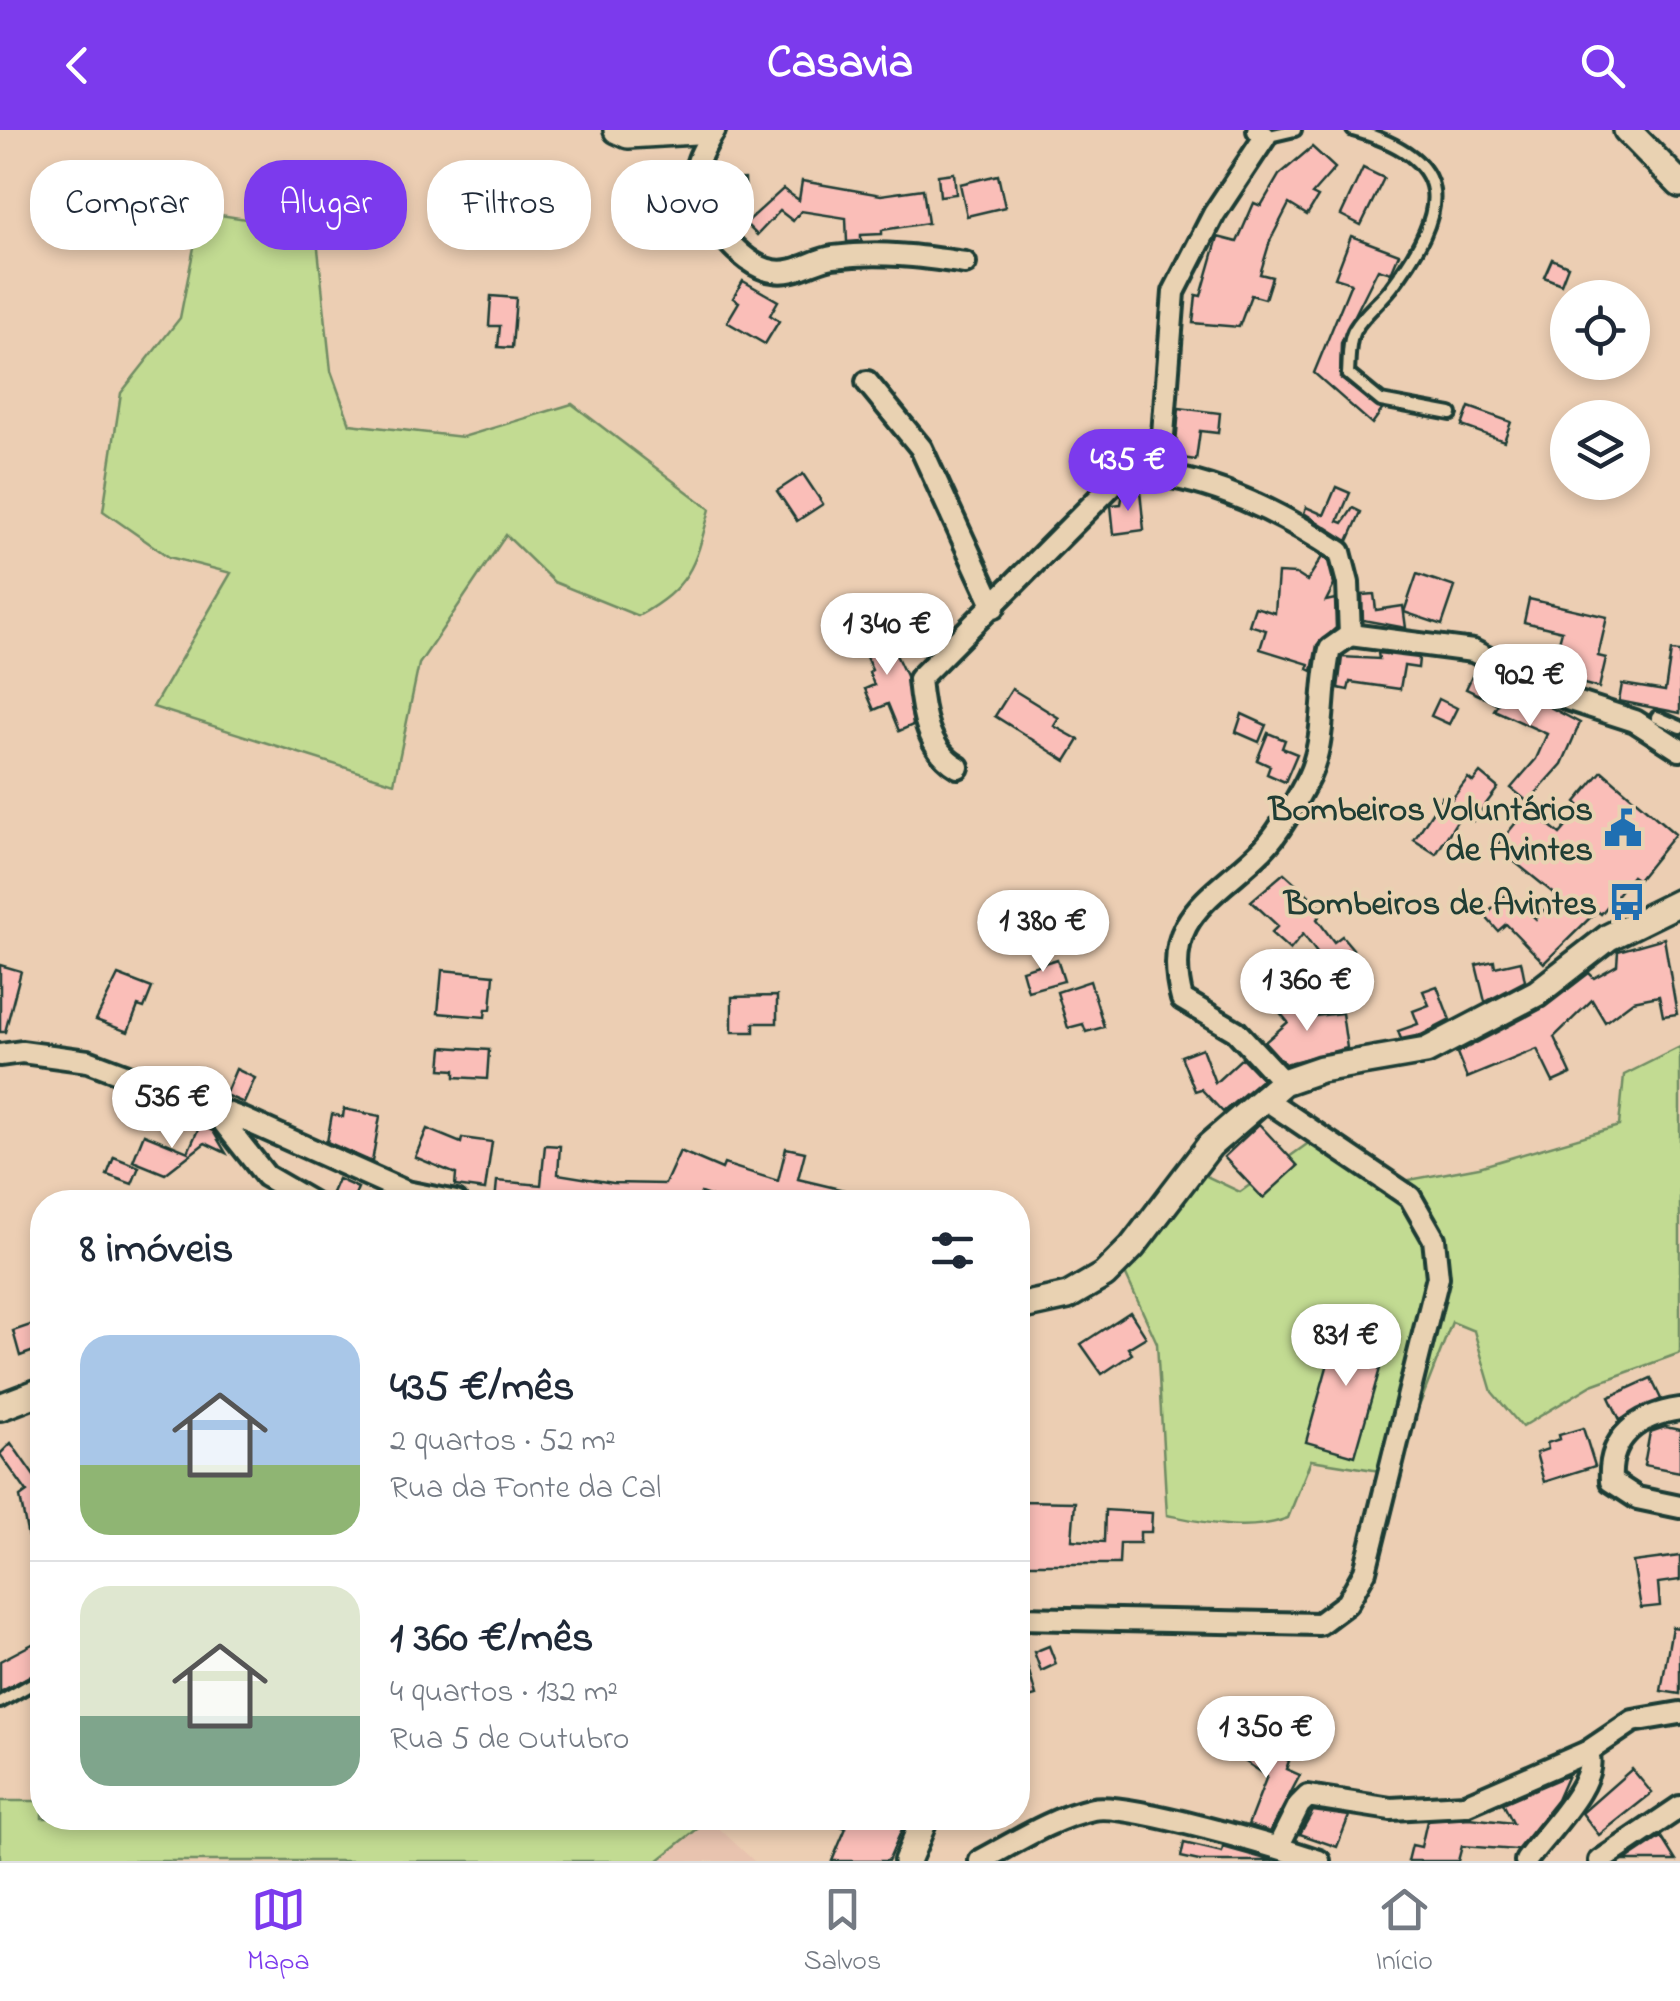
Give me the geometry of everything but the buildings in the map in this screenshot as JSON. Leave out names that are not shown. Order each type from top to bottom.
[{"type":"street","points":[[617,130],[628,135],[676,135],[713,130]]},
{"type":"street","points":[[713,130],[700,158],[696,180],[723,240],[771,272],[799,269],[829,258],[900,252],[965,263]]},
{"type":"street","points":[[1627,130],[1680,184]]},
{"type":"street","points":[[1168,476],[1160,461],[1174,292],[1261,134]]},
{"type":"street","points":[[867,382],[921,448],[994,607]]},
{"type":"street","points":[[958,767],[942,758],[934,744],[921,705],[919,679],[1117,480],[1168,476],[1247,500],[1298,524],[1340,552],[1348,583],[1350,635]]},
{"type":"street","points":[[1030,1618],[1319,1624],[1347,1602],[1365,1571],[1438,1277],[1434,1239],[1410,1197],[1272,1089],[1236,1031],[1182,999],[1176,978],[1178,948],[1194,908],[1266,846],[1307,782],[1321,742],[1321,687],[1330,649],[1350,635],[1473,652],[1570,700],[1635,720],[1680,750]]},
{"type":"street","points":[[1030,1309],[1068,1296],[1104,1275],[1132,1248],[1210,1145],[1272,1089],[1321,1069],[1426,1051],[1537,993],[1609,937],[1680,902]]},
{"type":"street","points":[[0,1054],[22,1052],[88,1061],[212,1108],[401,1190]]},
{"type":"street","points":[[212,1108],[266,1176],[290,1190]]},
{"type":"street","points":[[0,1407],[30,1396]]},
{"type":"street","points":[[1680,1410],[1652,1413],[1620,1436],[1610,1460],[1611,1481],[1636,1498],[1680,1507]]},
{"type":"street","points":[[1278,1847],[1298,1805],[1308,1796],[1391,1809],[1465,1805],[1587,1752],[1633,1721],[1680,1713]]},
{"type":"street","points":[[1526,1861],[1584,1787],[1591,1770],[1587,1752]]},
{"type":"street","points":[[1600,1861],[1680,1807]]},
{"type":"street","points":[[980,1861],[1051,1823],[1097,1808],[1278,1847],[1319,1861]]},
{"type":"street","points":[[907,1861],[920,1830]]},
{"type":"lane","points":[[1261,134],[1295,130]]},
{"type":"lane","points":[[1353,130],[1388,140],[1422,165],[1433,184],[1436,206],[1412,257],[1353,331],[1348,374],[1381,401],[1451,414]]},
{"type":"lane","points":[[1657,717],[1680,727]]},
{"type":"lane","points":[[0,1702],[30,1685]]},
{"type":"shaded area","points":[[649,1830],[721,1830],[754,1861],[619,1861]]},
{"type":"green space","points":[[224,216],[244,219],[244,250],[318,250],[331,371],[350,424],[463,437],[572,404],[710,509],[695,560],[669,595],[638,616],[554,582],[506,535],[419,664],[394,783],[153,707],[231,573],[169,557],[103,511],[121,393],[180,318],[193,250],[224,250]]},
{"type":"green space","points":[[1680,1047],[1680,1353],[1592,1385],[1522,1427],[1492,1392],[1474,1331],[1452,1322],[1393,1473],[1311,1460],[1288,1518],[1243,1526],[1167,1515],[1157,1343],[1124,1271],[1198,1172],[1240,1192],[1317,1137],[1404,1181],[1479,1167],[1619,1126],[1624,1075]]},
{"type":"green space","points":[[0,1801],[30,1801],[30,1830],[696,1830],[657,1861],[0,1861]]},
{"type":"place","name":"Bombeiros Voluntários de Avintes","points":[[1623,828]]},
{"type":"place","name":"Bombeiros de Avintes","points":[[1627,902]]}]
